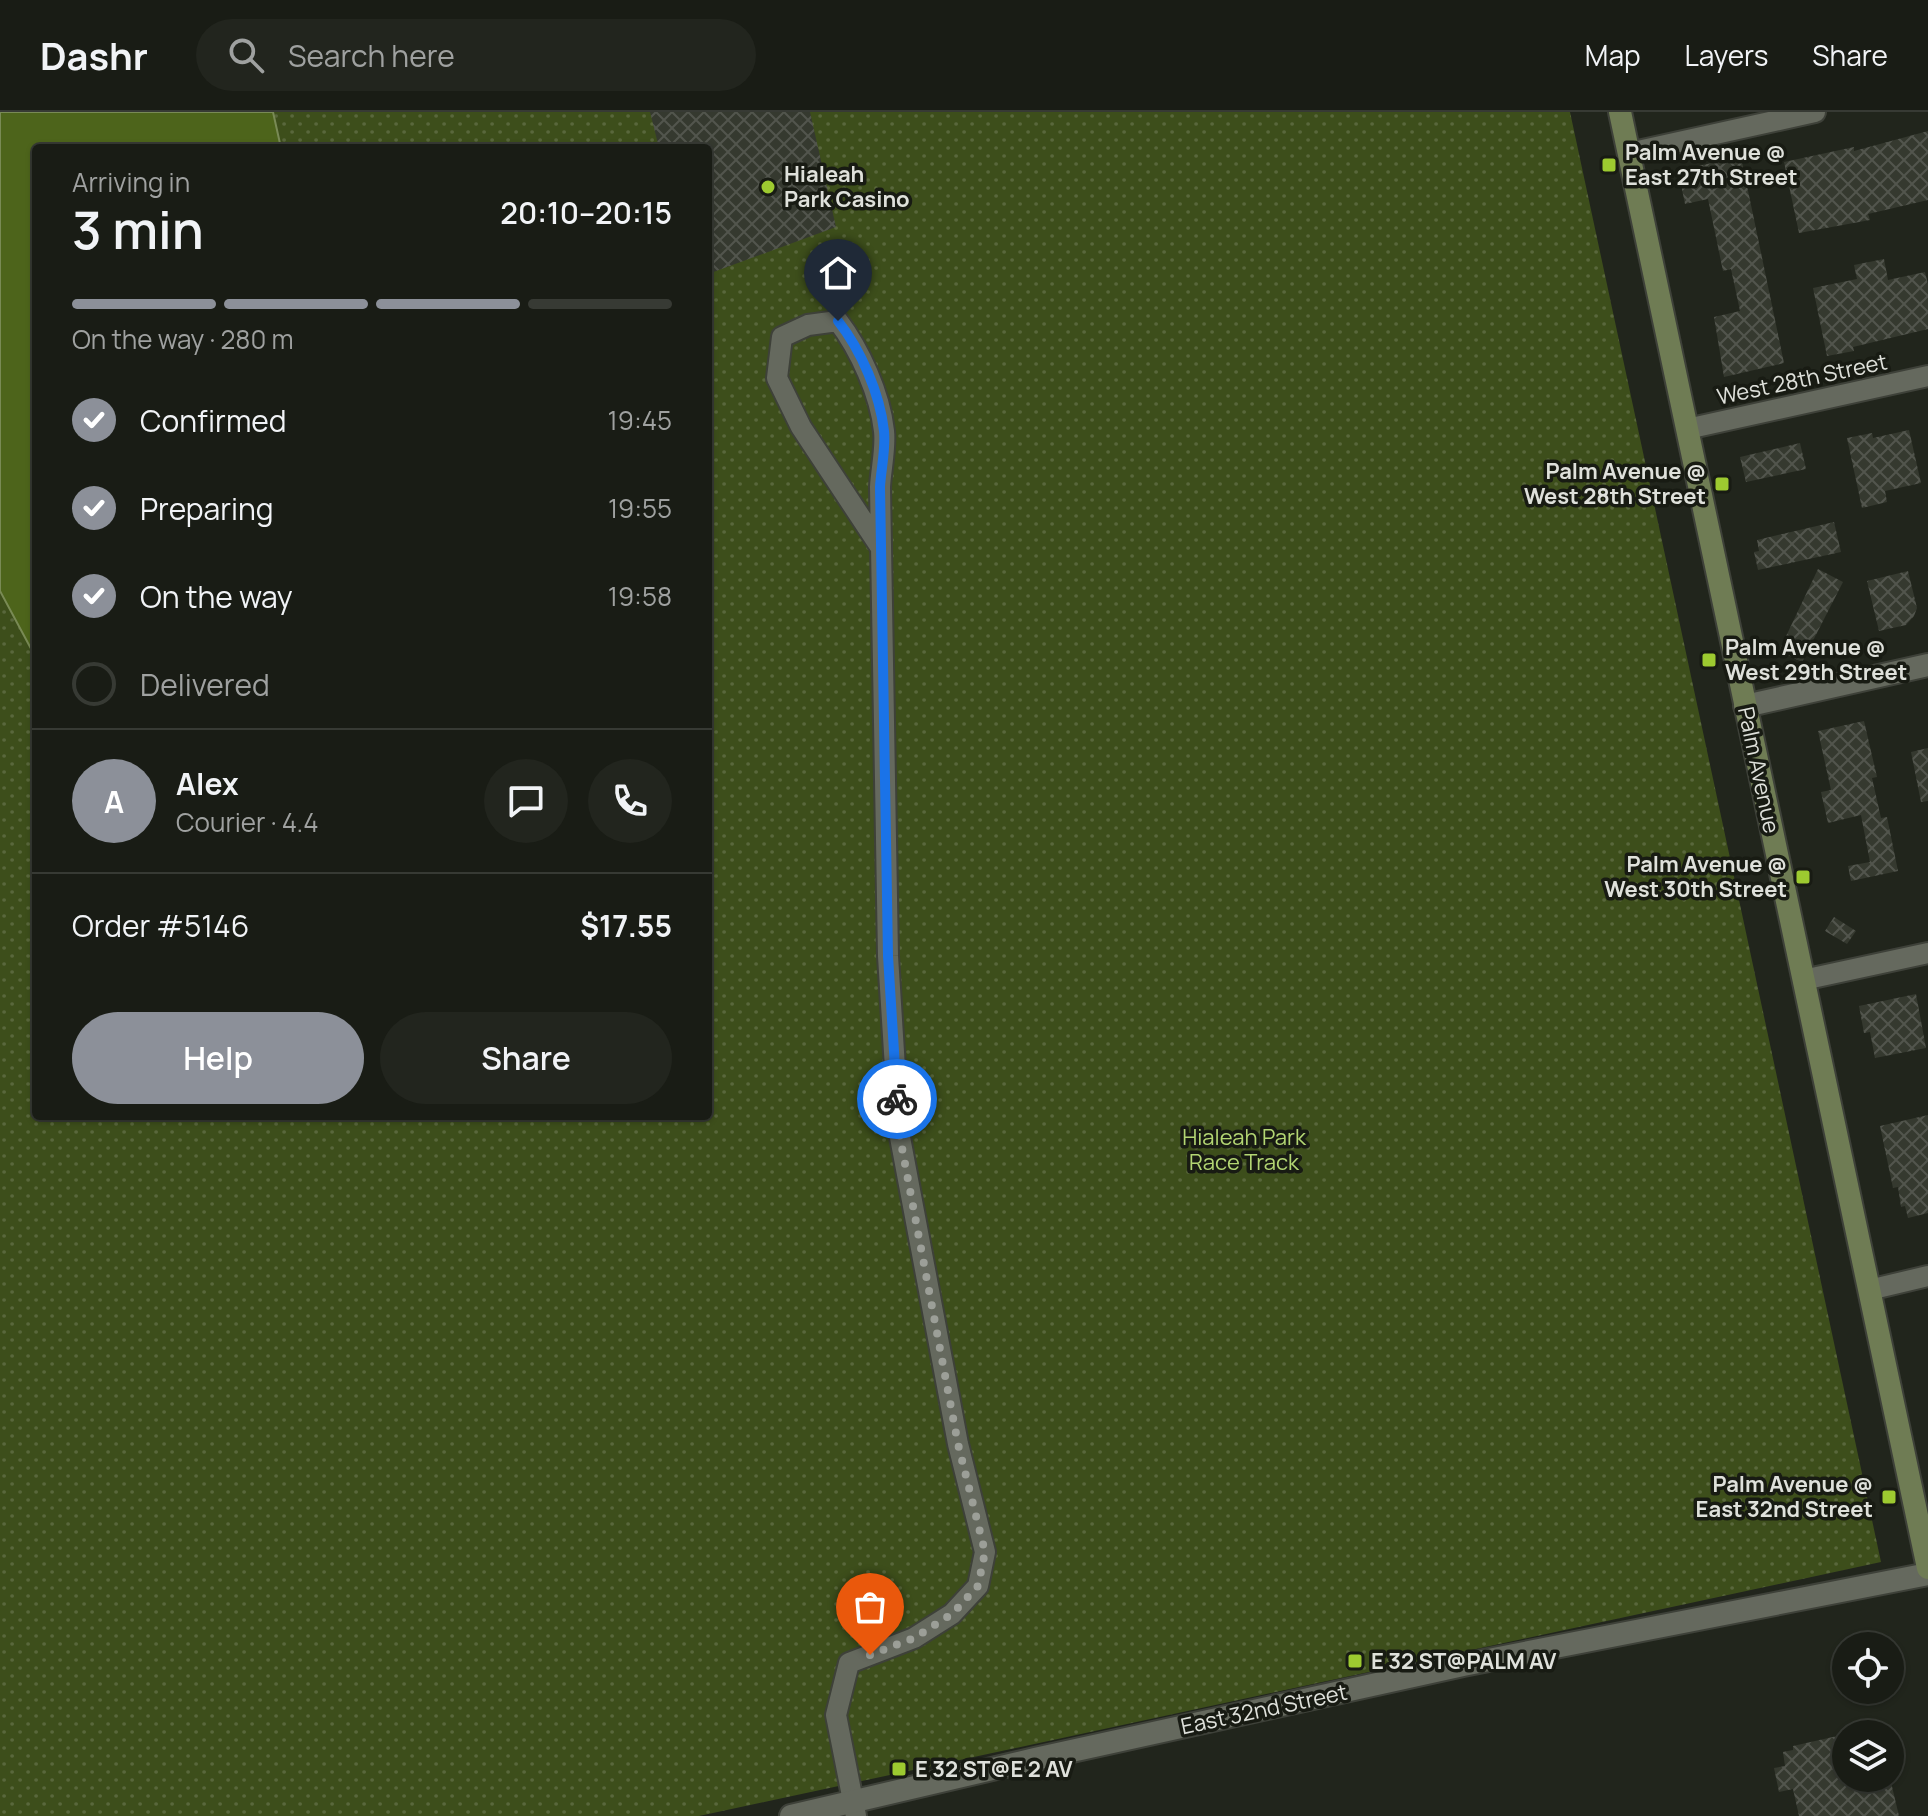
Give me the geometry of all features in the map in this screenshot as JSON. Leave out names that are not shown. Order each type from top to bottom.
[{"type":"main road","name":"Palm Avenue","points":[[1620,112],[1928,1571]]},
{"type":"street","points":[[1629,153],[1815,112]]},
{"type":"street","points":[[855,1809],[836,1715],[849,1663],[914,1638],[952,1614],[978,1586],[985,1552],[958,1444],[899,1132],[888,956],[880,487],[884,431],[871,380],[853,340],[838,321],[808,325],[782,337],[777,378],[801,427],[881,548]]},
{"type":"street","name":"West 28th Street","points":[[1687,429],[1928,376]]},
{"type":"street","points":[[1745,706],[1928,665]]},
{"type":"street","points":[[1803,980],[1928,953]]},
{"type":"street","points":[[1869,1290],[1928,1276]]},
{"type":"street","name":"East 32nd Street","points":[[791,1816],[855,1809],[1035,1759],[1448,1669],[1928,1571]]},
{"type":"green space","name":"Hialeah Park Race Track","points":[[0,112],[1570,112],[1881,1562],[699,1816],[0,1816]]},
{"type":"shaded area","points":[[0,112],[273,112],[280,144],[32,144],[32,651],[0,591]]},
{"type":"building","name":"Hialeah Park Casino","points":[[650,112],[810,112],[836,227],[712,273],[712,144],[658,144]]},
{"type":"building","points":[[1928,131],[1928,200],[1868,214],[1870,220],[1799,233],[1784,162],[1854,147],[1854,151]]},
{"type":"building","points":[[1741,157],[1784,363],[1724,377],[1714,317],[1740,311],[1731,269],[1723,271],[1708,199],[1685,204],[1678,170]]},
{"type":"building","points":[[1884,259],[1888,280],[1925,272],[1928,329],[1827,356],[1813,288],[1857,279],[1854,265]]},
{"type":"building","points":[[1909,430],[1921,483],[1885,491],[1887,502],[1862,508],[1847,438],[1872,433],[1873,438]]},
{"type":"building","points":[[1800,443],[1806,469],[1746,482],[1740,457]]},
{"type":"building","points":[[1834,522],[1841,552],[1758,570],[1754,552],[1759,551],[1757,540]]},
{"type":"building","points":[[1818,569],[1843,582],[1802,662],[1779,651]]},
{"type":"building","points":[[1908,571],[1917,608],[1914,616],[1906,625],[1879,631],[1867,581]]},
{"type":"building","points":[[1864,721],[1877,777],[1872,778],[1881,818],[1887,817],[1898,871],[1851,881],[1848,866],[1870,862],[1861,815],[1828,823],[1821,792],[1831,790],[1818,731]]},
{"type":"building","points":[[1928,748],[1928,801],[1921,802],[1911,752]]},
{"type":"building","points":[[1834,917],[1856,931],[1847,944],[1825,931]]},
{"type":"building","points":[[1916,994],[1926,1048],[1875,1058],[1870,1032],[1864,1033],[1859,1006]]},
{"type":"building","points":[[1928,1115],[1928,1213],[1908,1218],[1905,1206],[1901,1207],[1898,1187],[1893,1188],[1880,1126]]},
{"type":"building","points":[[1832,1737],[1832,1792],[1893,1792],[1899,1816],[1799,1816],[1793,1789],[1779,1792],[1774,1768],[1785,1766],[1783,1752],[1793,1750],[1793,1746]]},
{"type":"way so far","points":[[870,1655],[914,1638],[952,1614],[978,1586],[985,1552],[958,1444],[899,1132],[897,1099]]},
{"type":"place","name":"Palm Avenue @ East 27th Street","points":[[1609,165]]},
{"type":"place","name":"Hialeah Park Casino","points":[[768,187]]},
{"type":"place","name":"Palm Avenue @ West 28th Street","points":[[1722,484]]},
{"type":"place","name":"Palm Avenue @ West 29th Street","points":[[1709,660]]},
{"type":"place","name":"Palm Avenue @ West 30th Street","points":[[1803,877]]},
{"type":"place","name":"Palm Avenue @ East 32nd Street","points":[[1889,1497]]},
{"type":"place","name":"E 32 ST@PALM AV","points":[[1355,1661]]},
{"type":"place","name":"E 32 ST@E 2 AV","points":[[899,1769]]},
{"type":"route","points":[[838,321],[853,340],[871,380],[884,431],[880,487],[888,956],[897,1099]]}]
